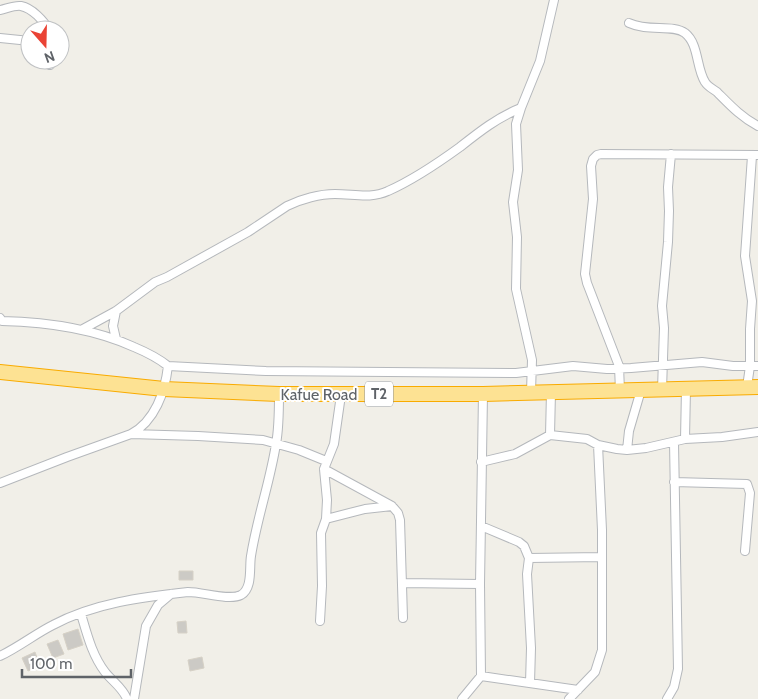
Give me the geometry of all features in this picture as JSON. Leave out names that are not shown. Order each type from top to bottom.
[{"type":"highway","name":"Kafue Road","points":[[0,372],[164,389],[280,394],[483,394],[753,387]]},
{"type":"street","points":[[531,392],[530,348],[516,289],[517,237],[513,202],[518,170],[516,124],[540,61],[554,0]]},
{"type":"street","points":[[0,10],[22,6],[42,20]]},
{"type":"street","points":[[629,23],[643,28],[671,28],[684,32],[691,40],[702,76],[707,84],[736,112],[758,126]]},
{"type":"street","points":[[0,38],[20,40]]},
{"type":"street","points":[[82,329],[116,311],[155,282],[248,232],[287,206],[333,194],[359,196],[387,192],[436,163],[505,115],[521,108]]},
{"type":"street","points":[[620,391],[619,368],[585,274],[593,199],[591,166],[593,159],[597,155],[602,154],[755,156],[745,256],[752,301],[750,328],[754,366],[753,387]]},
{"type":"street","points":[[662,390],[664,328],[662,306],[668,242],[668,187],[671,154]]},
{"type":"street","points":[[116,311],[113,326],[116,339]]},
{"type":"street","points":[[1,320],[82,329],[116,339],[168,366],[258,371],[516,373],[573,366],[619,368],[702,362],[734,366],[754,366]]},
{"type":"street","points":[[0,483],[131,434],[146,424],[164,389],[168,366]]},
{"type":"street","points":[[685,439],[686,389]]},
{"type":"street","points":[[627,450],[629,431],[641,390]]},
{"type":"street","points":[[550,435],[552,392]]},
{"type":"street","points":[[0,656],[54,624],[120,602],[171,594],[199,592],[232,597],[242,594],[247,589],[252,546],[271,471],[276,444],[280,394]]},
{"type":"street","points":[[462,699],[481,676],[480,526],[483,394]]},
{"type":"street","points":[[320,621],[322,586],[321,533],[326,518],[325,465],[334,444],[341,395]]},
{"type":"street","points":[[481,462],[515,454],[550,435],[587,439],[598,445],[627,450],[646,448],[685,439],[722,437],[758,432]]},
{"type":"street","points":[[131,434],[214,436],[263,440],[325,465],[392,506],[398,513],[400,520],[403,618]]},
{"type":"street","points":[[667,699],[674,687],[678,670],[674,442]]},
{"type":"street","points":[[569,699],[595,672],[602,650],[602,557],[598,445]]},
{"type":"street","points":[[674,482],[746,484],[750,493],[746,551]]},
{"type":"street","points":[[326,518],[365,509],[392,506]]},
{"type":"street","points":[[480,526],[519,542],[524,546],[529,558],[527,574],[531,648],[530,683]]},
{"type":"street","points":[[529,558],[602,557]]},
{"type":"street","points":[[403,583],[480,584]]},
{"type":"street","points":[[134,699],[146,626],[158,605],[171,594]]},
{"type":"street","points":[[81,614],[91,646],[100,664],[105,673],[122,690],[127,699]]},
{"type":"street","points":[[481,676],[578,690]]},
{"type":"building","points":[[179,571],[193,571],[193,580],[179,580]]},
{"type":"building","points":[[186,621],[187,633],[178,633],[177,622]]},
{"type":"building","points":[[78,629],[83,645],[68,650],[63,634]]},
{"type":"building","points":[[58,640],[64,654],[53,658],[47,644]]},
{"type":"building","points":[[35,652],[40,666],[28,671],[22,658]]},
{"type":"building","points":[[202,657],[204,668],[190,671],[188,660]]}]
